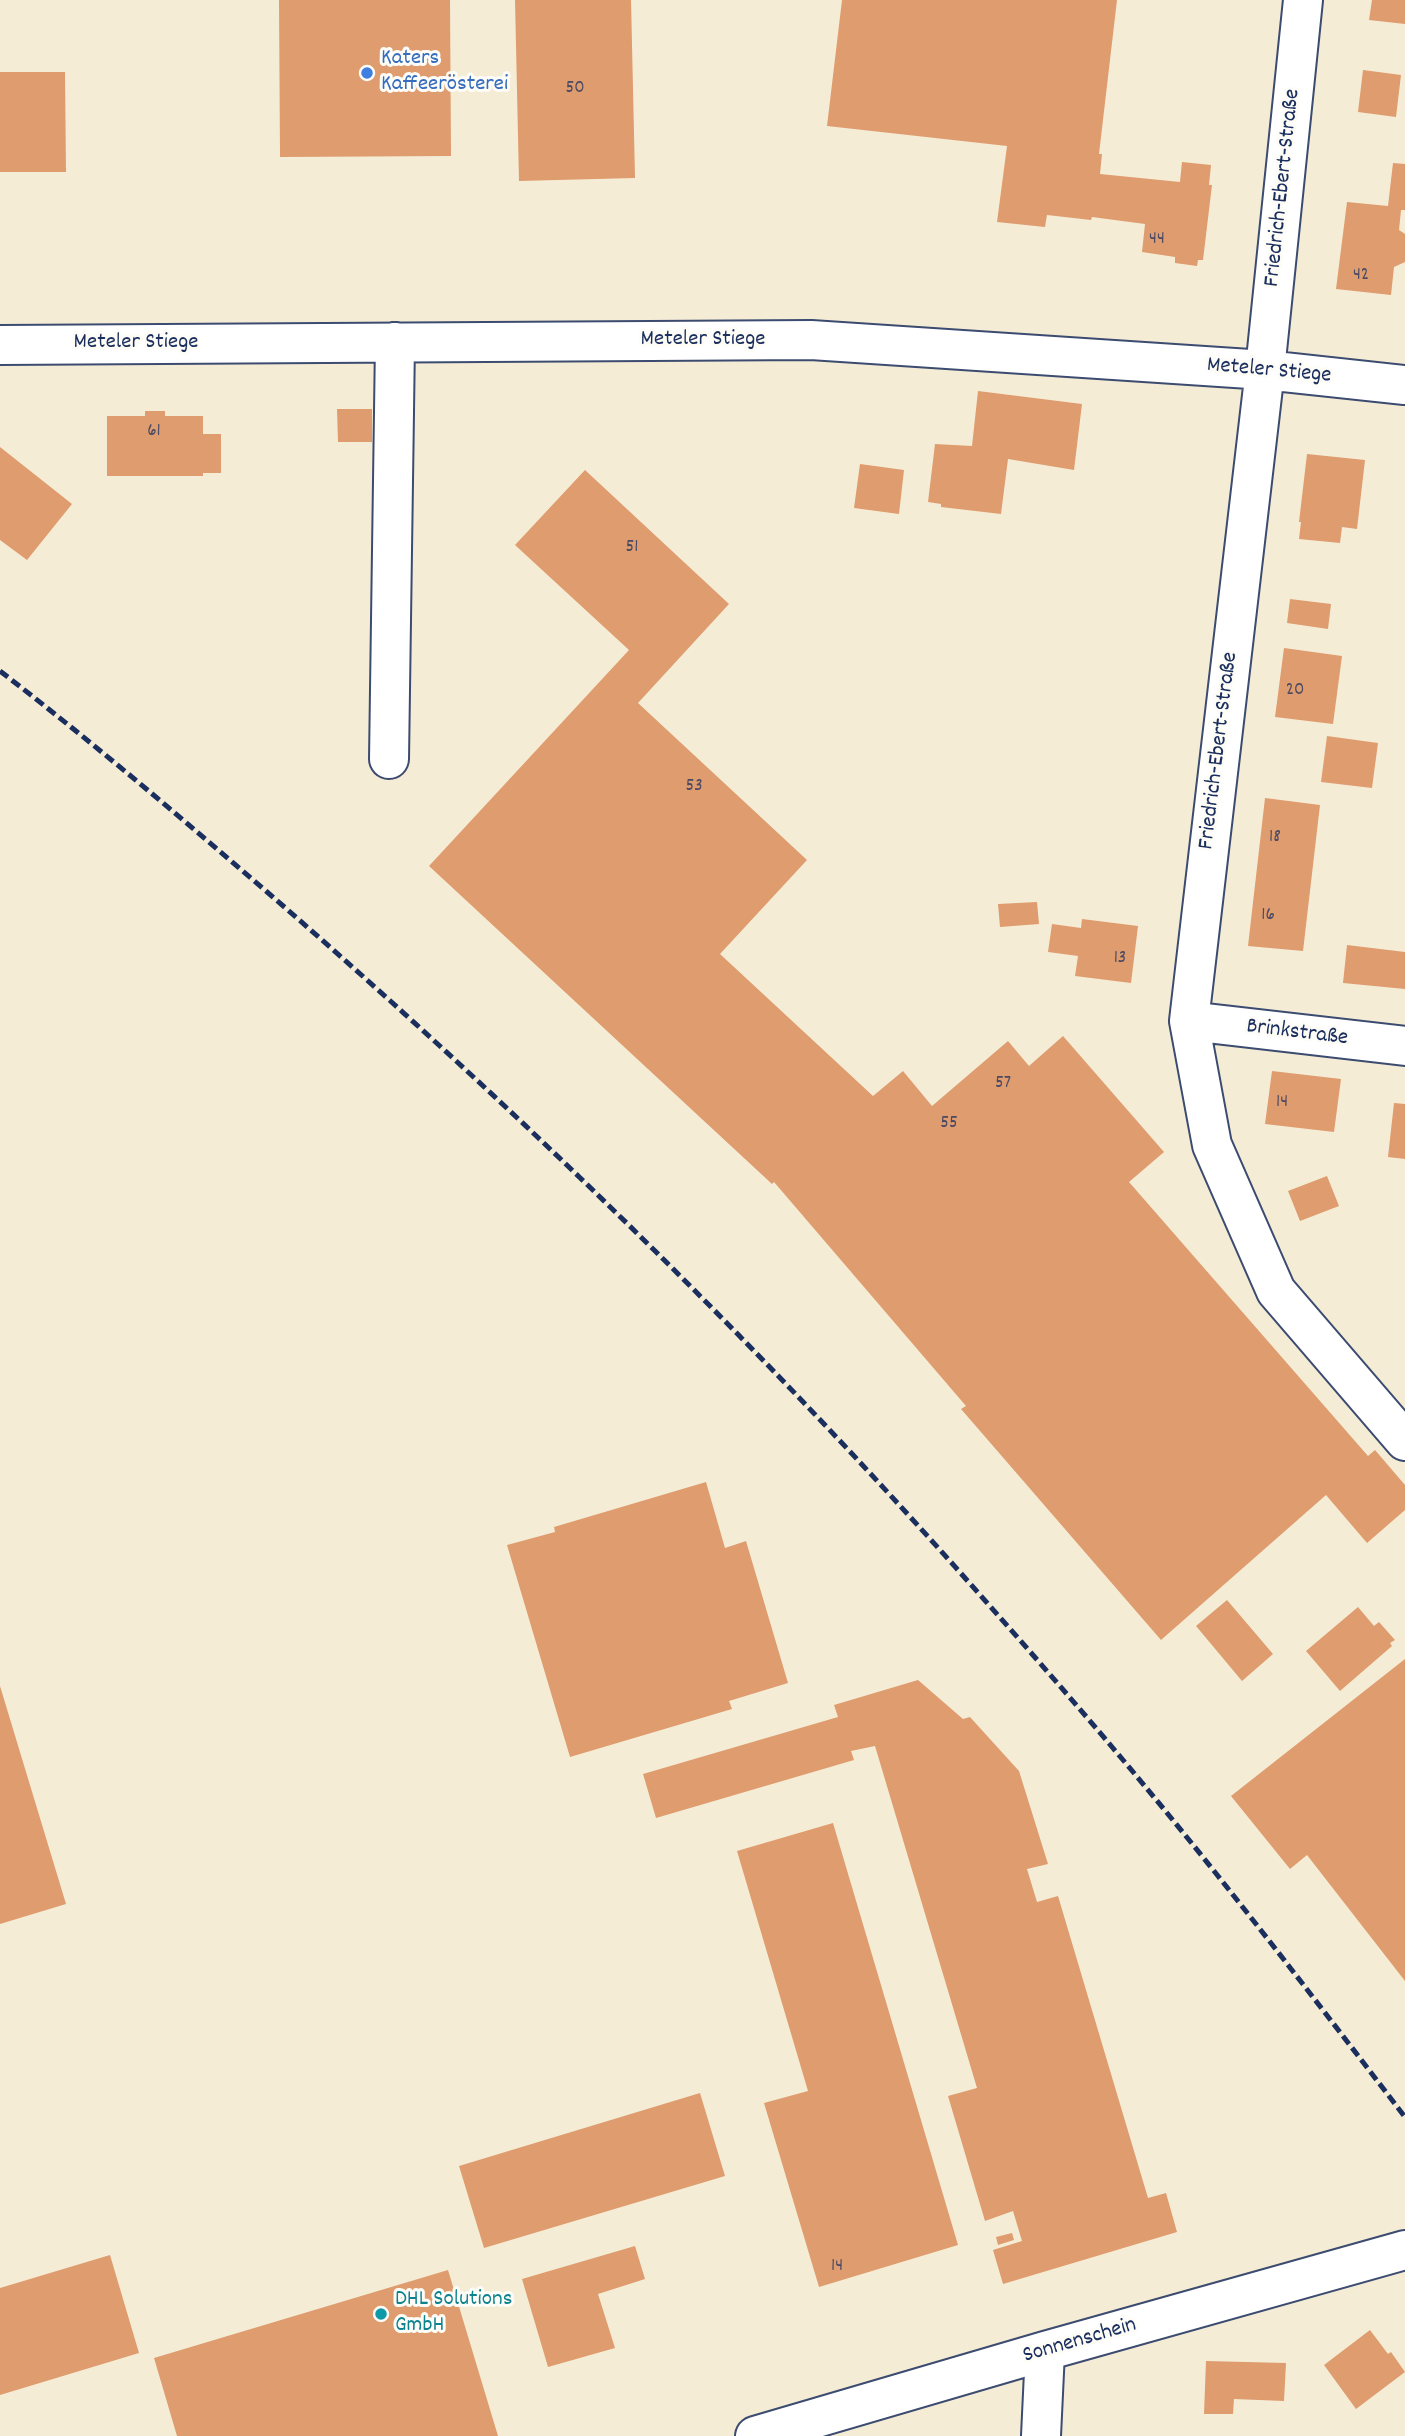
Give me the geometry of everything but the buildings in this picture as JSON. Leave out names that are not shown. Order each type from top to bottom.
[{"type":"street","name":"Friedrich-Ebert-Straße","points":[[1303,0],[1265,370],[1189,1021],[1212,1145],[1276,1291],[1405,1441]]},
{"type":"street","name":"Meteler Stiege","points":[[0,345],[811,340],[1265,370],[1405,385]]},
{"type":"street","points":[[389,759],[395,342]]},
{"type":"street","name":"Brinkstraße","points":[[1189,1021],[1405,1046]]},
{"type":"street","name":"Sonnenschein","points":[[755,2436],[1405,2250]]},
{"type":"street","points":[[1041,2436],[1045,2351]]},
{"type":"railway","points":[[0,671],[168,807],[361,975],[548,1147],[729,1325],[903,1510],[1076,1705],[1218,1876],[1405,2117]]},
{"type":"place","name":"Katers Kaffeerösterei","points":[[367,73]]},
{"type":"place","name":"DHL Solutions GmbH","points":[[381,2314]]}]
